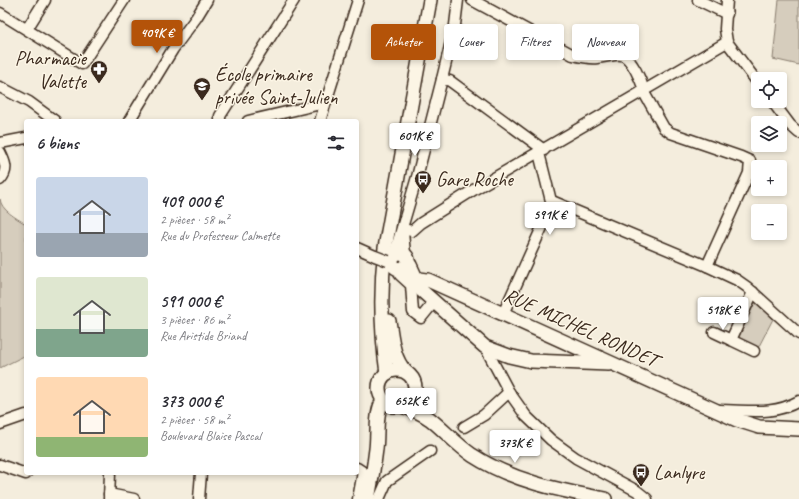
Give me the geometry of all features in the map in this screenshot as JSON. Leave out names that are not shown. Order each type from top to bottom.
[{"type":"main road","points":[[387,373],[381,322],[382,273],[385,248],[430,4]]},
{"type":"main road","points":[[400,262],[403,272],[409,277],[422,279],[422,291],[485,347],[509,356],[531,361],[616,365]]},
{"type":"main road","name":"RUE MICHEL RONDET","points":[[422,279],[718,410],[737,420],[759,427],[799,429]]},
{"type":"main road","points":[[382,303],[388,320],[395,355],[399,365],[414,380],[415,392],[419,404],[429,418],[450,437],[471,454],[514,477],[552,489],[605,499]]},
{"type":"main road","points":[[405,371],[396,370],[387,373],[382,377],[380,383],[380,395],[391,405],[413,410],[429,418]]},
{"type":"main road","points":[[373,499],[379,464],[384,418],[388,410],[411,401],[415,392]]},
{"type":"main road","points":[[368,499],[376,448],[378,416],[380,406],[384,400]]},
{"type":"street","points":[[26,29],[45,0]]},
{"type":"street","points":[[0,13],[82,64],[124,0]]},
{"type":"street","points":[[131,119],[173,49],[196,18],[207,0]]},
{"type":"street","points":[[220,119],[220,116],[294,0]]},
{"type":"street","points":[[321,119],[358,0]]},
{"type":"street","points":[[434,302],[421,318],[413,312],[411,285],[399,274],[402,229],[412,190],[422,177],[445,79],[461,25],[462,16],[459,0]]},
{"type":"street","points":[[472,0],[573,55],[597,59],[616,54],[623,55],[629,59],[643,85],[643,91],[664,128],[671,133],[750,161],[749,173],[707,266]]},
{"type":"street","points":[[698,0],[727,14]]},
{"type":"street","points":[[727,0],[725,29],[727,42],[751,74]]},
{"type":"street","points":[[402,229],[412,231],[421,223],[475,189],[727,42]]},
{"type":"street","points":[[445,79],[541,151],[552,205],[503,314]]},
{"type":"street","points":[[0,87],[29,102],[52,119]]},
{"type":"street","points":[[257,119],[325,103]]},
{"type":"street","points":[[777,108],[790,125],[799,133]]},
{"type":"street","points":[[0,143],[24,138]]},
{"type":"street","points":[[0,152],[6,167],[0,180]]},
{"type":"street","points":[[552,201],[737,280],[753,292],[799,334]]},
{"type":"street","points":[[359,249],[375,256],[400,262]]},
{"type":"street","points":[[731,340],[753,292]]},
{"type":"street","points":[[714,332],[754,351]]},
{"type":"street","points":[[485,347],[509,392],[526,416],[551,440],[576,458],[636,491],[647,499]]},
{"type":"street","points":[[464,427],[484,416],[509,392]]},
{"type":"street","points":[[718,410],[763,412],[787,407],[799,400]]},
{"type":"street","points":[[0,424],[24,416]]},
{"type":"street","points":[[379,499],[388,481],[430,451]]},
{"type":"street","points":[[0,465],[24,473]]},
{"type":"street","points":[[358,499],[363,472],[359,469]]},
{"type":"street","points":[[110,475],[109,496],[134,499]]},
{"type":"street","points":[[199,499],[201,475]]},
{"type":"shaded area","points":[[779,0],[799,0],[799,65],[773,59]]},
{"type":"shaded area","points":[[0,199],[6,210],[24,223],[24,356],[0,368]]},
{"type":"shaded area","points":[[753,301],[757,301],[773,319],[757,350],[736,341]]},
{"type":"place","name":"Pharmacie Valette","points":[[99,84]]},
{"type":"place","name":"École primaire privée Saint-Julien","points":[[202,101]]},
{"type":"place","name":"Gare Roche","points":[[423,194]]},
{"type":"place","name":"Lanlyre","points":[[641,487]]}]
